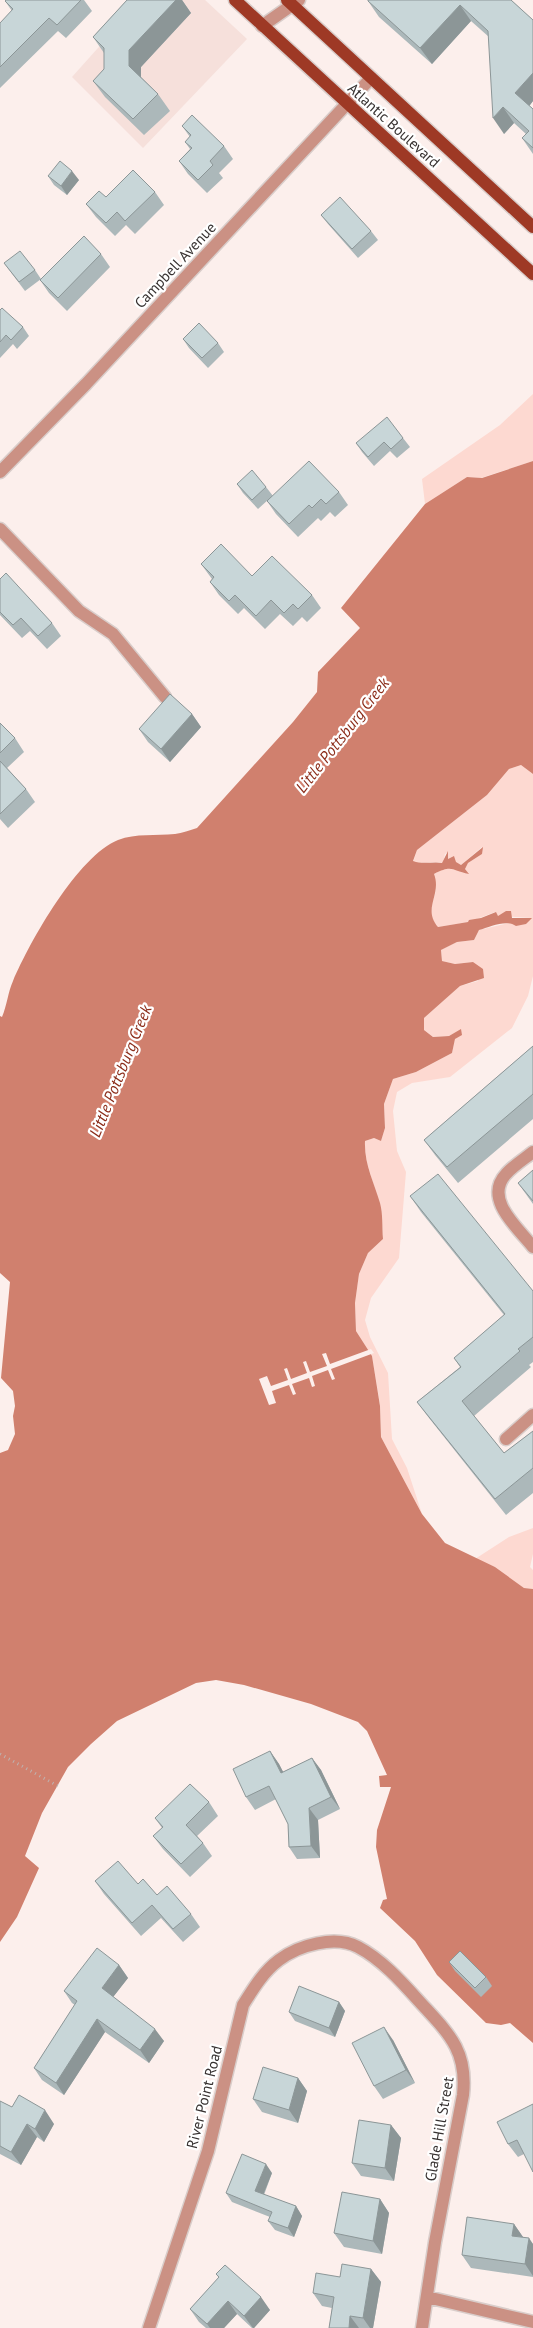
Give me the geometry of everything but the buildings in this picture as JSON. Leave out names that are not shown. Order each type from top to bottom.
[{"type":"main road","name":"Atlantic Boulevard","points":[[234,0],[533,274]]},
{"type":"main road","name":"Atlantic Boulevard","points":[[293,2],[371,78],[533,227]]},
{"type":"street","points":[[262,26],[293,2]]},
{"type":"street","name":"Campbell Avenue","points":[[0,472],[92,378],[371,78]]},
{"type":"street","points":[[0,529],[79,611],[112,634],[165,697]]},
{"type":"street","points":[[533,1152],[504,1175],[498,1190],[501,1208],[533,1246]]},
{"type":"street","points":[[506,1439],[533,1415]]},
{"type":"street","name":"River Point Road","points":[[149,2328],[208,2151],[243,2005],[256,1985],[280,1960],[306,1948],[334,1941],[357,1946]]},
{"type":"street","name":"Glade Hill Street","points":[[357,1946],[376,1958],[405,1986],[446,2031],[462,2059],[466,2075],[422,2328]]},
{"type":"street","points":[[427,2297],[533,2322]]},
{"type":"path","points":[[0,1754],[58,1786]]},
{"type":"shaded area","points":[[141,0],[205,0],[247,39],[143,148],[72,77]]},
{"type":"shaded area","points":[[533,394],[533,461],[481,478],[467,477],[425,504],[422,479],[500,425]]},
{"type":"shaded area","points":[[521,765],[533,774],[533,976],[528,996],[512,1028],[450,1077],[412,1083],[397,1092],[393,1111],[397,1151],[406,1172],[399,1258],[371,1298],[365,1320],[370,1337],[388,1373],[392,1439],[407,1468],[422,1514],[381,1437],[380,1405],[372,1356],[356,1331],[355,1303],[359,1274],[368,1253],[383,1239],[380,1207],[368,1165],[365,1141],[374,1138],[381,1141],[385,1128],[384,1104],[393,1079],[416,1072],[452,1053],[455,1039],[461,1030],[449,1036],[433,1037],[424,1030],[424,1018],[460,986],[478,981],[473,962],[455,964],[442,961],[441,950],[457,942],[474,940],[479,930],[531,918],[498,916],[495,912],[469,922],[438,927],[431,915],[436,892],[434,874],[442,869],[456,868],[468,874],[465,869],[468,863],[482,854],[482,847],[461,865],[448,860],[448,852],[445,854],[443,863],[413,862],[417,850],[487,795],[509,769]]},
{"type":"shaded area","points":[[533,1528],[533,1554],[530,1567],[533,1570],[533,1589],[524,1588],[495,1567],[475,1559],[509,1537]]},
{"type":"water","name":"Little Pottsburg Creek","points":[[533,461],[533,774],[521,765],[509,769],[487,795],[417,850],[413,861],[442,863],[448,851],[448,859],[454,856],[456,862],[461,865],[483,847],[482,854],[468,863],[465,869],[469,874],[445,869],[434,874],[436,888],[432,914],[438,927],[468,922],[469,920],[496,912],[498,916],[506,911],[511,911],[512,918],[532,918],[526,924],[516,926],[503,923],[479,930],[474,940],[457,942],[441,950],[442,961],[455,964],[473,962],[483,969],[484,978],[460,986],[424,1018],[424,1030],[433,1037],[449,1036],[461,1029],[462,1035],[455,1039],[452,1053],[416,1072],[393,1079],[384,1104],[385,1128],[381,1141],[374,1138],[365,1141],[368,1165],[381,1207],[383,1239],[368,1253],[359,1274],[355,1303],[356,1331],[372,1356],[380,1406],[381,1437],[422,1514],[445,1543],[495,1567],[524,1588],[533,1589],[533,2043],[510,2023],[501,2025],[486,2023],[437,1975],[415,1941],[380,1908],[383,1900],[387,1899],[376,1847],[377,1830],[391,1787],[380,1787],[379,1776],[387,1775],[367,1731],[358,1722],[311,1704],[244,1685],[216,1680],[196,1683],[117,1721],[68,1767],[42,1813],[25,1856],[39,1868],[17,1917],[0,1942],[0,1453],[8,1450],[15,1434],[13,1416],[15,1406],[13,1391],[1,1378],[10,1282],[0,1273],[0,1016],[2,1017],[11,985],[31,944],[57,901],[87,863],[103,849],[118,840],[139,836],[175,834],[197,828],[293,722],[317,692],[318,672],[360,628],[341,608],[425,504],[467,477],[482,478]]},
{"type":"pier","points":[[371,1349],[374,1353],[331,1369],[335,1379],[332,1380],[328,1370],[312,1376],[315,1386],[312,1387],[309,1378],[292,1384],[296,1394],[293,1395],[289,1385],[272,1391],[276,1403],[269,1405],[259,1379],[267,1376],[271,1386],[288,1380],[284,1369],[287,1368],[291,1379],[307,1373],[303,1362],[306,1361],[310,1372],[327,1366],[322,1354],[326,1353],[330,1364]]}]
